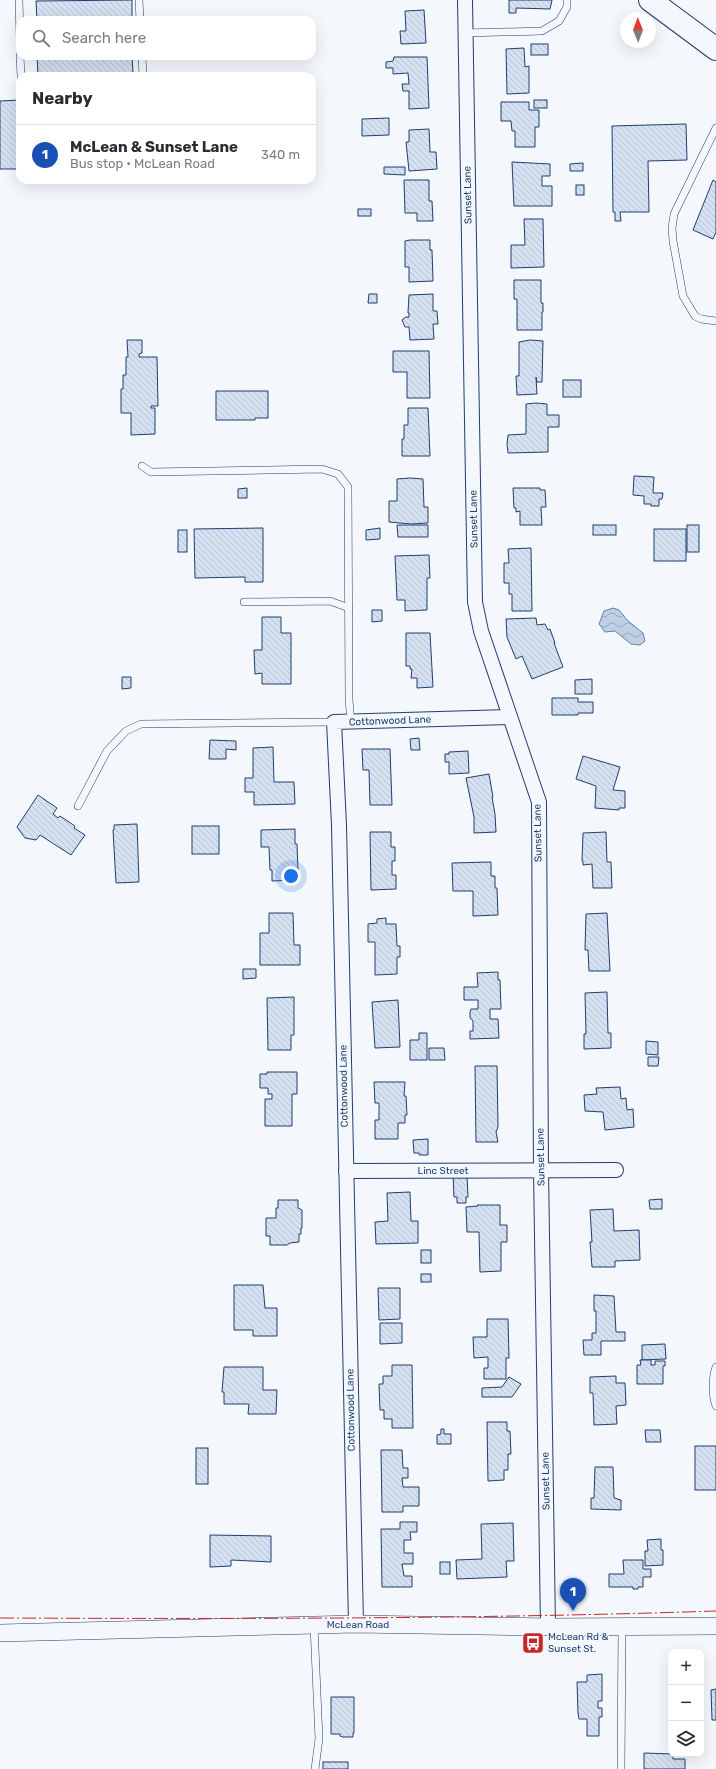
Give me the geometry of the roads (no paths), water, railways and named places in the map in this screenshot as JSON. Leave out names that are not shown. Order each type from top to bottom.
[{"type":"main road","points":[[650,0],[716,49]]},
{"type":"street","name":"Sunset Lane","points":[[465,0],[476,602],[481,631],[539,802],[541,1170],[548,1627]]},
{"type":"street","name":"Cottonwood Lane","points":[[356,1624],[339,825],[334,722],[509,717]]},
{"type":"street","name":"Linc Street","points":[[346,1171],[616,1170]]},
{"type":"street","name":"McLean Road","points":[[0,1634],[356,1624],[548,1627],[716,1626]]},
{"type":"lane","points":[[19,0],[19,16]]},
{"type":"lane","points":[[139,0],[140,16]]},
{"type":"lane","points":[[465,33],[542,31],[559,21],[567,7],[567,0]]},
{"type":"lane","points":[[20,60],[21,72]]},
{"type":"lane","points":[[142,60],[143,72]]},
{"type":"lane","points":[[716,128],[674,214],[672,228],[683,296],[695,316],[702,320],[716,321]]},
{"type":"lane","points":[[142,466],[152,472],[322,469],[338,474],[348,487],[349,700],[351,722]]},
{"type":"lane","points":[[244,602],[330,601],[348,608]]},
{"type":"lane","points":[[78,806],[107,751],[126,731],[141,724],[334,722]]},
{"type":"lane","points":[[716,1366],[714,1372],[713,1399],[716,1406]]},
{"type":"lane","points":[[314,1625],[319,1740],[315,1769]]},
{"type":"lane","points":[[621,1769],[622,1627]]},
{"type":"water","points":[[613,608],[619,610],[628,621],[643,633],[645,641],[640,645],[631,644],[615,631],[605,632],[599,624],[604,611]]},
{"type":"place","name":"McLean & Sunset Lane","points":[[573,1611]]},
{"type":"place","name":"McLean Rd & Sunset St.","points":[[533,1643]]}]
